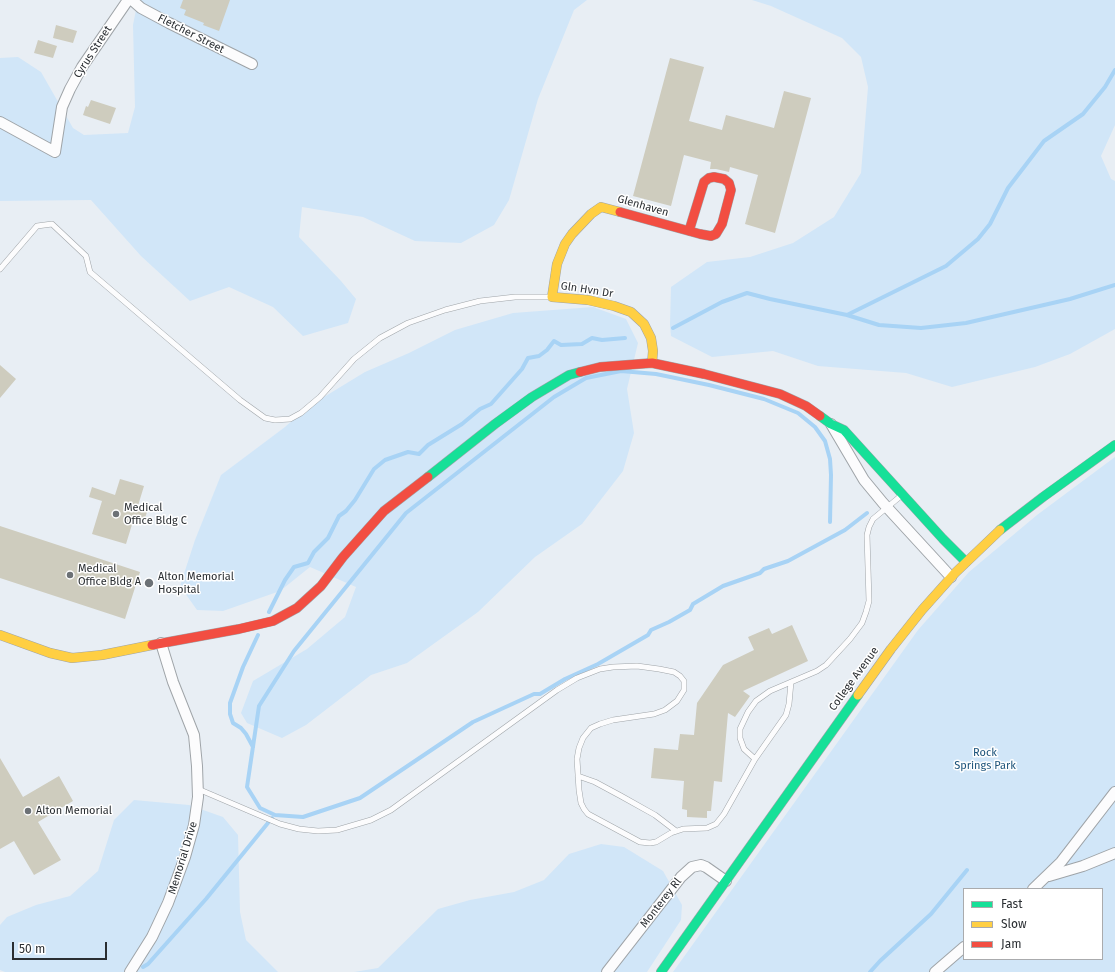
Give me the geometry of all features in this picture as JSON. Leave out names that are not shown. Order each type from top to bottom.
[{"type":"street","name":"Cyrus Street","points":[[0,122],[55,152],[62,107],[70,89],[82,67],[128,0]]},
{"type":"street","name":"Fletcher Street","points":[[132,0],[141,8],[169,23],[252,64]]},
{"type":"street","name":"Glenhaven","points":[[552,297],[557,264],[565,244],[579,226],[601,206],[689,232],[712,236],[719,230],[729,203],[731,190],[729,183],[724,179],[714,177],[709,178],[704,182],[689,232]]},
{"type":"street","name":"Gln Hvn Dr","points":[[552,297],[588,300],[614,306],[631,312],[644,324],[651,338],[653,352],[652,363]]},
{"type":"street","points":[[0,634],[50,653],[72,658],[102,655],[239,629],[273,621],[297,608],[321,586],[343,557],[384,511],[494,424],[532,397],[570,375],[600,367],[652,363],[704,374],[780,394],[806,406],[831,424],[844,430],[943,539],[966,562]]},
{"type":"street","points":[[831,424],[864,480],[886,507],[951,577]]},
{"type":"street","name":"College Avenue","points":[[661,972],[831,732],[886,656],[922,610],[966,562],[1018,516],[1115,444]]},
{"type":"street","name":"Memorial Drive","points":[[130,972],[152,937],[173,890],[185,857],[194,825],[198,796],[194,735],[173,682],[161,643]]},
{"type":"street","points":[[1034,888],[1048,876],[1072,848],[1115,792]]},
{"type":"street","points":[[1048,876],[1083,866],[1115,853]]},
{"type":"street","name":"Monterey Rl","points":[[607,972],[681,877],[692,867],[701,865],[706,867],[726,882]]},
{"type":"street","points":[[935,972],[963,948]]},
{"type":"lane","points":[[0,269],[37,226],[52,224],[86,256],[90,272],[240,400],[264,418],[275,420],[290,419],[301,413],[320,397],[354,359],[380,338],[408,323],[445,310],[480,301],[515,297],[552,297]]},
{"type":"lane","points":[[755,759],[744,749],[740,738],[740,729],[748,712],[756,701],[770,691],[817,671],[826,665],[850,639],[862,623],[869,601],[866,535],[873,519],[903,494]]},
{"type":"lane","points":[[198,789],[280,824],[299,829],[318,831],[337,830],[392,810],[557,690],[577,678],[600,669],[637,666],[674,672],[684,680],[684,690],[677,701],[665,710],[654,714],[613,720],[591,728],[583,738],[578,748],[578,776],[581,803],[588,814],[640,842],[650,844],[682,829],[707,828],[716,824],[724,814],[755,759],[786,715],[789,704],[791,682]]},
{"type":"lane","points":[[578,776],[595,782],[655,815],[676,831]]},
{"type":"green space","points":[[138,0],[587,0],[574,10],[538,99],[509,200],[494,225],[461,243],[415,241],[363,217],[302,207],[299,237],[356,299],[348,323],[303,336],[273,307],[229,287],[190,301],[141,256],[91,200],[0,201],[0,58],[18,57],[41,72],[73,128],[84,135],[128,133],[135,107],[133,25]]},
{"type":"green space","points":[[752,0],[1115,0],[1115,125],[1101,156],[1111,179],[1115,181],[1115,329],[1070,354],[1035,367],[952,387],[906,373],[818,366],[773,351],[712,357],[671,336],[671,287],[707,262],[750,257],[793,243],[834,217],[861,173],[868,87],[861,57],[842,38],[771,6]]},
{"type":"green space","points":[[593,307],[626,319],[638,343],[627,389],[634,433],[623,471],[582,524],[535,557],[478,612],[407,663],[371,675],[306,725],[282,738],[247,723],[241,713],[253,681],[307,649],[345,617],[356,587],[310,567],[280,591],[223,611],[197,610],[180,586],[195,540],[221,475],[285,427],[306,408],[365,372],[409,353],[455,330],[513,313]]},
{"type":"green space","name":"Rock Springs Park","points":[[1115,457],[1115,972],[673,972],[918,630],[969,572],[1037,515]]},
{"type":"green space","points":[[134,800],[189,805],[223,817],[238,835],[240,912],[246,940],[278,972],[5,972],[0,970],[0,925],[7,917],[36,905],[70,896],[98,871],[114,820]]},
{"type":"green space","points":[[601,844],[624,847],[663,871],[682,905],[681,920],[647,972],[354,972],[378,968],[438,909],[470,900],[514,892],[544,880],[569,854]]},
{"type":"building","points":[[183,0],[230,0],[219,31],[184,15],[186,10],[180,8]]},
{"type":"building","points":[[56,25],[77,31],[73,43],[53,38]]},
{"type":"building","points":[[38,40],[57,46],[53,58],[34,53]]},
{"type":"building","points":[[670,58],[704,67],[689,121],[722,130],[726,115],[774,128],[784,91],[811,98],[775,233],[745,224],[758,175],[730,167],[729,172],[710,169],[711,162],[684,155],[671,206],[633,196]]},
{"type":"building","points":[[91,100],[116,108],[110,124],[83,115],[86,106],[88,107]]},
{"type":"building","points":[[0,365],[16,379],[0,398]]},
{"type":"building","name":"Medical Office Bldg C","points":[[120,479],[144,486],[137,509],[147,512],[144,521],[134,518],[126,544],[92,534],[102,501],[89,497],[92,487],[115,495]]},
{"type":"building","name":"Medical Office Bldg A","points":[[0,526],[140,572],[125,619],[0,578]]},
{"type":"building","points":[[792,625],[808,661],[743,691],[750,696],[735,717],[728,713],[722,782],[714,781],[711,811],[707,811],[707,818],[687,817],[687,810],[682,809],[684,781],[651,778],[654,748],[678,750],[680,734],[694,735],[697,703],[723,665],[754,650],[748,637],[769,628],[772,634]]},
{"type":"building","name":"Alton Memorial","points":[[0,758],[23,797],[59,776],[73,801],[38,822],[61,860],[34,875],[14,841],[0,849]]},
{"type":"waterway","points":[[847,315],[946,266],[978,239],[990,224],[1008,188],[1044,141],[1083,114],[1105,87],[1115,70]]},
{"type":"waterway","points":[[673,328],[722,302],[747,293],[847,315],[879,325],[921,328],[966,323],[1070,299],[1115,285]]},
{"type":"waterway","points":[[269,612],[285,580],[294,567],[308,563],[314,552],[328,538],[339,516],[346,511],[355,500],[374,469],[385,460],[408,452],[419,454],[428,445],[462,424],[480,409],[491,404],[522,369],[528,358],[539,356],[547,350],[554,341],[561,345],[582,344],[592,338],[602,340],[625,338]]},
{"type":"waterway","points":[[830,522],[831,475],[830,459],[825,441],[815,427],[798,413],[764,399],[709,385],[656,374],[621,371],[586,378],[554,397],[406,513],[294,651],[259,706],[247,787],[260,808],[275,815],[303,817],[360,798],[473,722],[534,694],[540,694],[565,679],[598,664],[648,635],[651,630],[690,610],[693,604],[723,586],[788,561],[845,530],[867,513]]},
{"type":"waterway","points":[[253,747],[246,734],[241,728],[233,723],[230,714],[230,703],[243,667],[258,635]]},
{"type":"waterway","points":[[143,967],[148,964],[206,899],[272,818]]},
{"type":"waterway","points":[[870,972],[931,914],[967,870]]},
{"type":"traffic: fast","points":[[428,477],[532,397],[569,375],[580,372]]},
{"type":"traffic: fast","points":[[820,416],[831,424],[844,430],[943,539],[966,562]]},
{"type":"traffic: fast","points":[[1000,530],[1115,445]]},
{"type":"traffic: fast","points":[[661,972],[858,695]]},
{"type":"traffic: slow","points":[[620,212],[601,207],[591,214],[572,234],[565,244],[557,264],[552,297],[588,300],[614,306],[631,312],[644,324],[651,338],[653,351],[652,363]]},
{"type":"traffic: slow","points":[[858,695],[891,649],[922,610],[955,573],[1000,530]]},
{"type":"traffic: slow","points":[[0,635],[50,653],[72,658],[102,655],[152,645]]},
{"type":"traffic: jam","points":[[620,212],[700,234],[711,236],[716,234],[722,224],[731,190],[729,183],[724,179],[714,177],[709,178],[704,182],[689,231]]},
{"type":"traffic: jam","points":[[580,372],[600,367],[652,363],[704,374],[780,394],[806,406],[820,416]]},
{"type":"traffic: jam","points":[[152,645],[239,629],[273,621],[297,608],[321,586],[343,557],[384,511],[428,477]]},
{"type":"place","name":"Medical Office Bldg C","points":[[116,514]]},
{"type":"place","name":"Medical Office Bldg A","points":[[70,575]]},
{"type":"place","name":"Alton Memorial Hospital","points":[[149,583]]},
{"type":"place","name":"Alton Memorial","points":[[28,811]]}]
